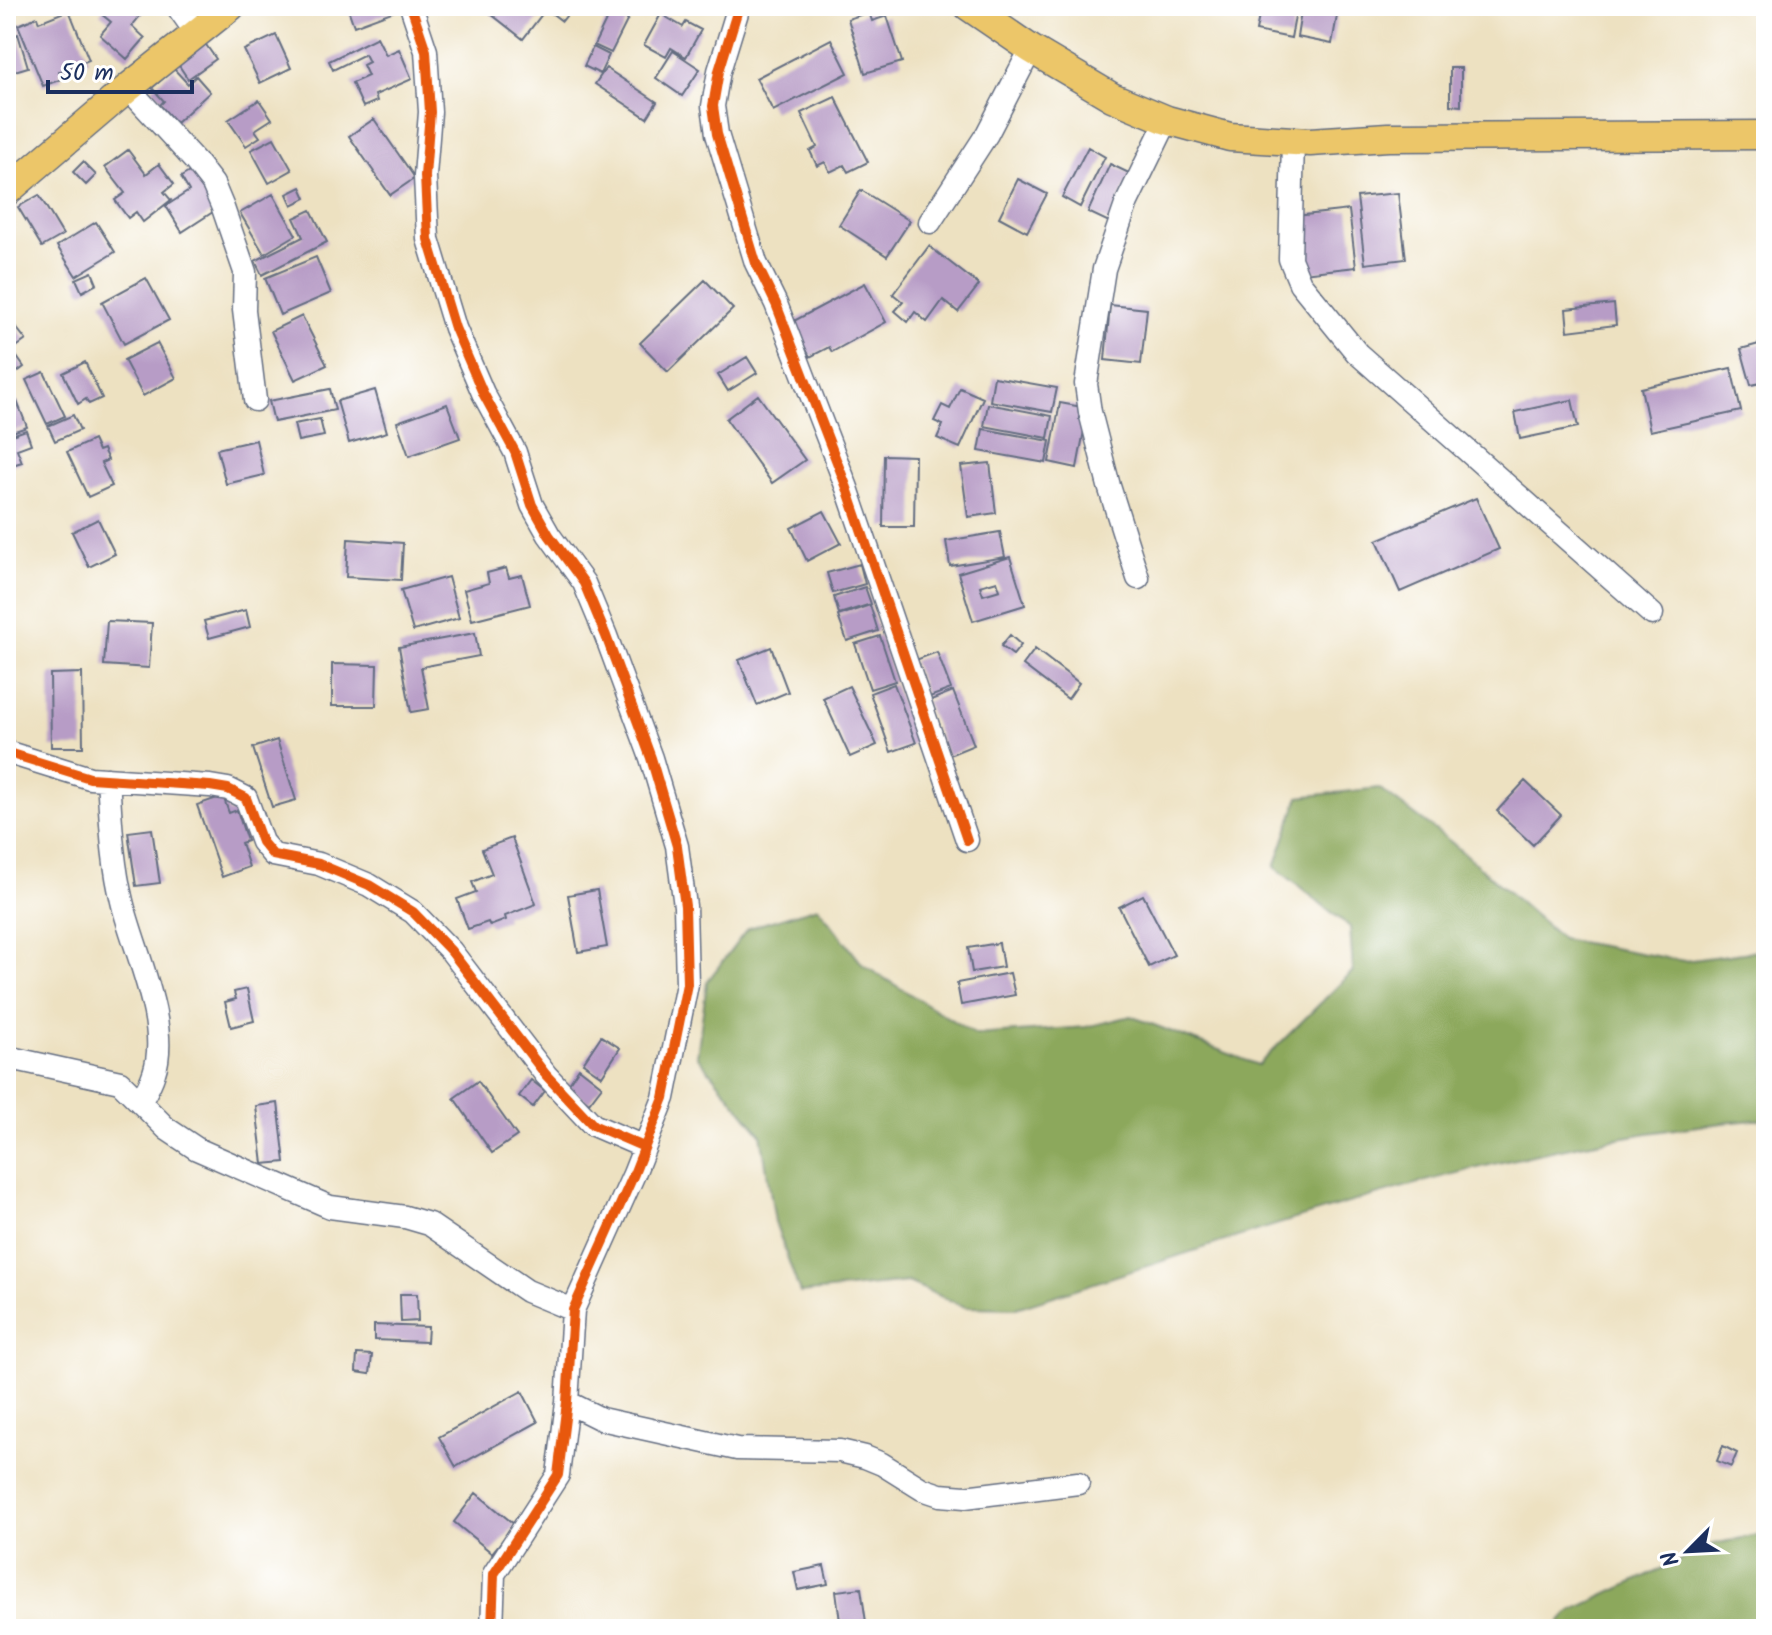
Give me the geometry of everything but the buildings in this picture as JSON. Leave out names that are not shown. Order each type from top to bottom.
[{"type":"main road","points":[[968,6],[1031,49],[1112,97],[1167,120],[1230,137],[1293,141],[1402,137],[1766,135]]},
{"type":"main road","points":[[6,192],[214,17]]},
{"type":"street","points":[[177,6],[214,17]]},
{"type":"street","points":[[411,6],[426,51],[430,112],[425,176],[428,239],[455,328],[483,393],[515,452],[532,505],[549,535],[584,583],[651,758],[677,846],[685,906],[687,984],[664,1098],[573,1310],[558,1475],[494,1574],[492,1629]]},
{"type":"street","points":[[739,6],[719,71],[713,106],[717,134],[756,263],[776,304],[847,488],[967,840]]},
{"type":"street","points":[[930,222],[987,134],[1031,49]]},
{"type":"street","points":[[128,88],[195,161],[213,184],[223,208],[245,272],[244,310],[255,400]]},
{"type":"street","points":[[1138,578],[1109,486],[1086,384],[1104,269],[1127,202],[1167,120]]},
{"type":"street","points":[[1293,141],[1290,259],[1300,283],[1357,353],[1652,614]]},
{"type":"street","points":[[6,752],[90,778],[228,789],[246,798],[262,842],[273,855],[319,864],[369,885],[413,912],[451,951],[546,1075],[593,1125],[644,1147]]},
{"type":"street","points":[[108,779],[114,864],[122,903],[153,1001],[157,1035],[155,1071],[141,1101]]},
{"type":"street","points":[[6,1057],[120,1082],[167,1129],[197,1149],[330,1207],[405,1217],[429,1224],[527,1291],[573,1310]]},
{"type":"street","points":[[567,1402],[601,1419],[737,1449],[840,1451],[865,1457],[922,1489],[940,1495],[965,1497],[1078,1483]]},
{"type":"green space","points":[[1379,788],[1451,842],[1562,939],[1684,961],[1766,950],[1766,1119],[1670,1130],[1574,1146],[1480,1167],[1293,1220],[1016,1308],[965,1307],[908,1282],[800,1293],[775,1222],[761,1134],[697,1056],[707,982],[748,928],[818,907],[863,965],[976,1035],[1086,1027],[1131,1016],[1258,1065],[1353,971],[1350,927],[1275,867],[1299,797]]},
{"type":"green space","points":[[1766,1533],[1766,1629],[1554,1629],[1571,1611],[1714,1544]]},
{"type":"cycle path","points":[[411,6],[426,51],[430,112],[425,176],[428,239],[455,328],[483,393],[515,452],[532,505],[549,535],[584,583],[606,636],[651,758],[677,846],[685,906],[687,984],[664,1098],[634,1174],[573,1310],[558,1475],[494,1574],[492,1629]]},
{"type":"cycle path","points":[[739,6],[719,71],[713,106],[717,134],[756,263],[776,304],[847,488],[967,840]]},
{"type":"cycle path","points":[[6,752],[90,778],[210,786],[228,789],[246,798],[262,842],[273,855],[319,864],[369,885],[413,912],[451,951],[546,1075],[593,1125],[644,1147]]}]
